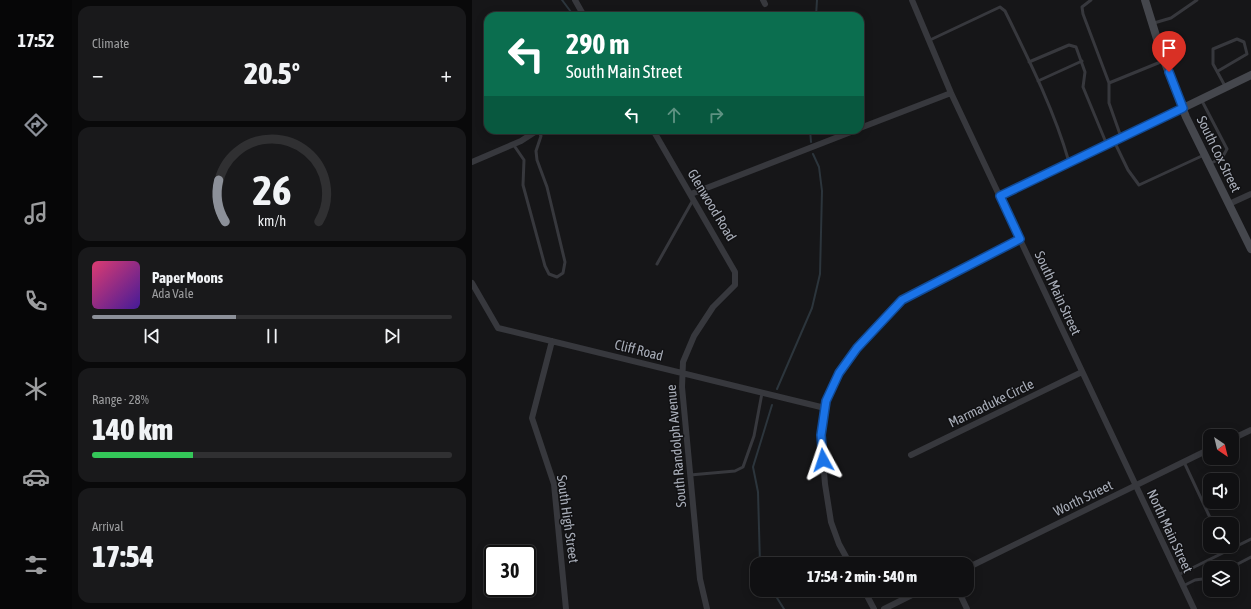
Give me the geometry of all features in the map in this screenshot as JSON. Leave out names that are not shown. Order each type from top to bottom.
[{"type":"main road","name":"South Cox Street","points":[[1145,0],[1164,60],[1183,108],[1251,249]]},
{"type":"main road","points":[[1183,108],[1251,75]]},
{"type":"street","points":[[575,0],[582,12]]},
{"type":"street","name":"South Main Street","points":[[912,0],[951,93],[1135,486]]},
{"type":"street","points":[[864,126],[951,93]]},
{"type":"street","points":[[1000,196],[1183,108]]},
{"type":"street","points":[[472,162],[513,144],[531,134]]},
{"type":"street","name":"Glenwood Road","points":[[655,134],[735,272],[735,285],[727,294]]},
{"type":"street","points":[[692,196],[846,134]]},
{"type":"street","points":[[1229,204],[1251,194]]},
{"type":"street","points":[[846,557],[839,544],[831,522],[825,484],[821,435],[826,401],[839,373],[857,348],[902,300],[1020,239]]},
{"type":"street","name":"Cliff Road","points":[[473,287],[498,328],[825,408]]},
{"type":"street","name":"South Randolph Avenue","points":[[707,609],[700,579],[682,387],[684,362],[694,336],[713,307],[727,294]]},
{"type":"street","name":"South High Street","points":[[552,341],[532,418],[554,484],[566,609]]},
{"type":"street","name":"Marmaduke Circle","points":[[911,455],[1082,372]]},
{"type":"street","points":[[1239,436],[1251,430]]},
{"type":"street","name":"Worth Street","points":[[974,565],[1203,453]]},
{"type":"street","name":"North Main Street","points":[[1135,486],[1194,609]]},
{"type":"street","points":[[868,597],[874,609]]},
{"type":"street","points":[[884,609],[908,597]]},
{"type":"street","points":[[961,597],[967,609]]},
{"type":"lane","points":[[1091,0],[1082,7],[1109,83],[1108,103],[1121,138]]},
{"type":"lane","points":[[1152,23],[1171,18],[1197,0]]},
{"type":"lane","points":[[928,41],[1000,7],[1005,11],[1038,81],[1064,144],[1070,163]]},
{"type":"lane","points":[[1218,70],[1247,54],[1244,42],[1237,39],[1213,49],[1213,64],[1218,70],[1225,88]]},
{"type":"lane","points":[[1029,62],[1069,45],[1076,47],[1085,72],[1082,87],[1107,145]]},
{"type":"lane","points":[[1109,83],[1164,60]]},
{"type":"lane","points":[[1038,81],[1082,61]]},
{"type":"lane","points":[[1201,99],[1226,149],[1224,156],[1209,164]]},
{"type":"lane","points":[[513,144],[524,160],[523,185],[545,266],[549,274],[557,277],[563,273],[565,262],[547,187],[537,160],[536,151],[539,134]]},
{"type":"lane","points":[[1114,141],[1128,170],[1139,185],[1205,155]]},
{"type":"lane","points":[[657,264],[692,196]]},
{"type":"lane","points":[[690,475],[735,471],[743,467],[754,436],[762,392]]},
{"type":"lane","points":[[1184,462],[1210,517]]},
{"type":"lane","points":[[1239,545],[1251,539]]},
{"type":"lane","points":[[1178,575],[1222,553]]},
{"type":"lane","points":[[1239,563],[1251,557]]},
{"type":"lane","points":[[1183,586],[1195,580],[1203,579]]},
{"type":"waterway","points":[[562,0],[571,12]]},
{"type":"waterway","points":[[816,12],[817,0]]},
{"type":"waterway","points":[[810,134],[811,142]]},
{"type":"waterway","points":[[777,389],[812,308],[820,274],[822,191],[819,167],[813,154]]},
{"type":"waterway","points":[[760,557],[758,492],[753,467],[772,405]]},
{"type":"waterway","points":[[776,597],[784,609]]},
{"type":"route","points":[[823,460],[821,435],[826,401],[839,373],[857,348],[902,300],[914,292],[1020,239],[1000,196],[1183,108],[1169,72]]}]
